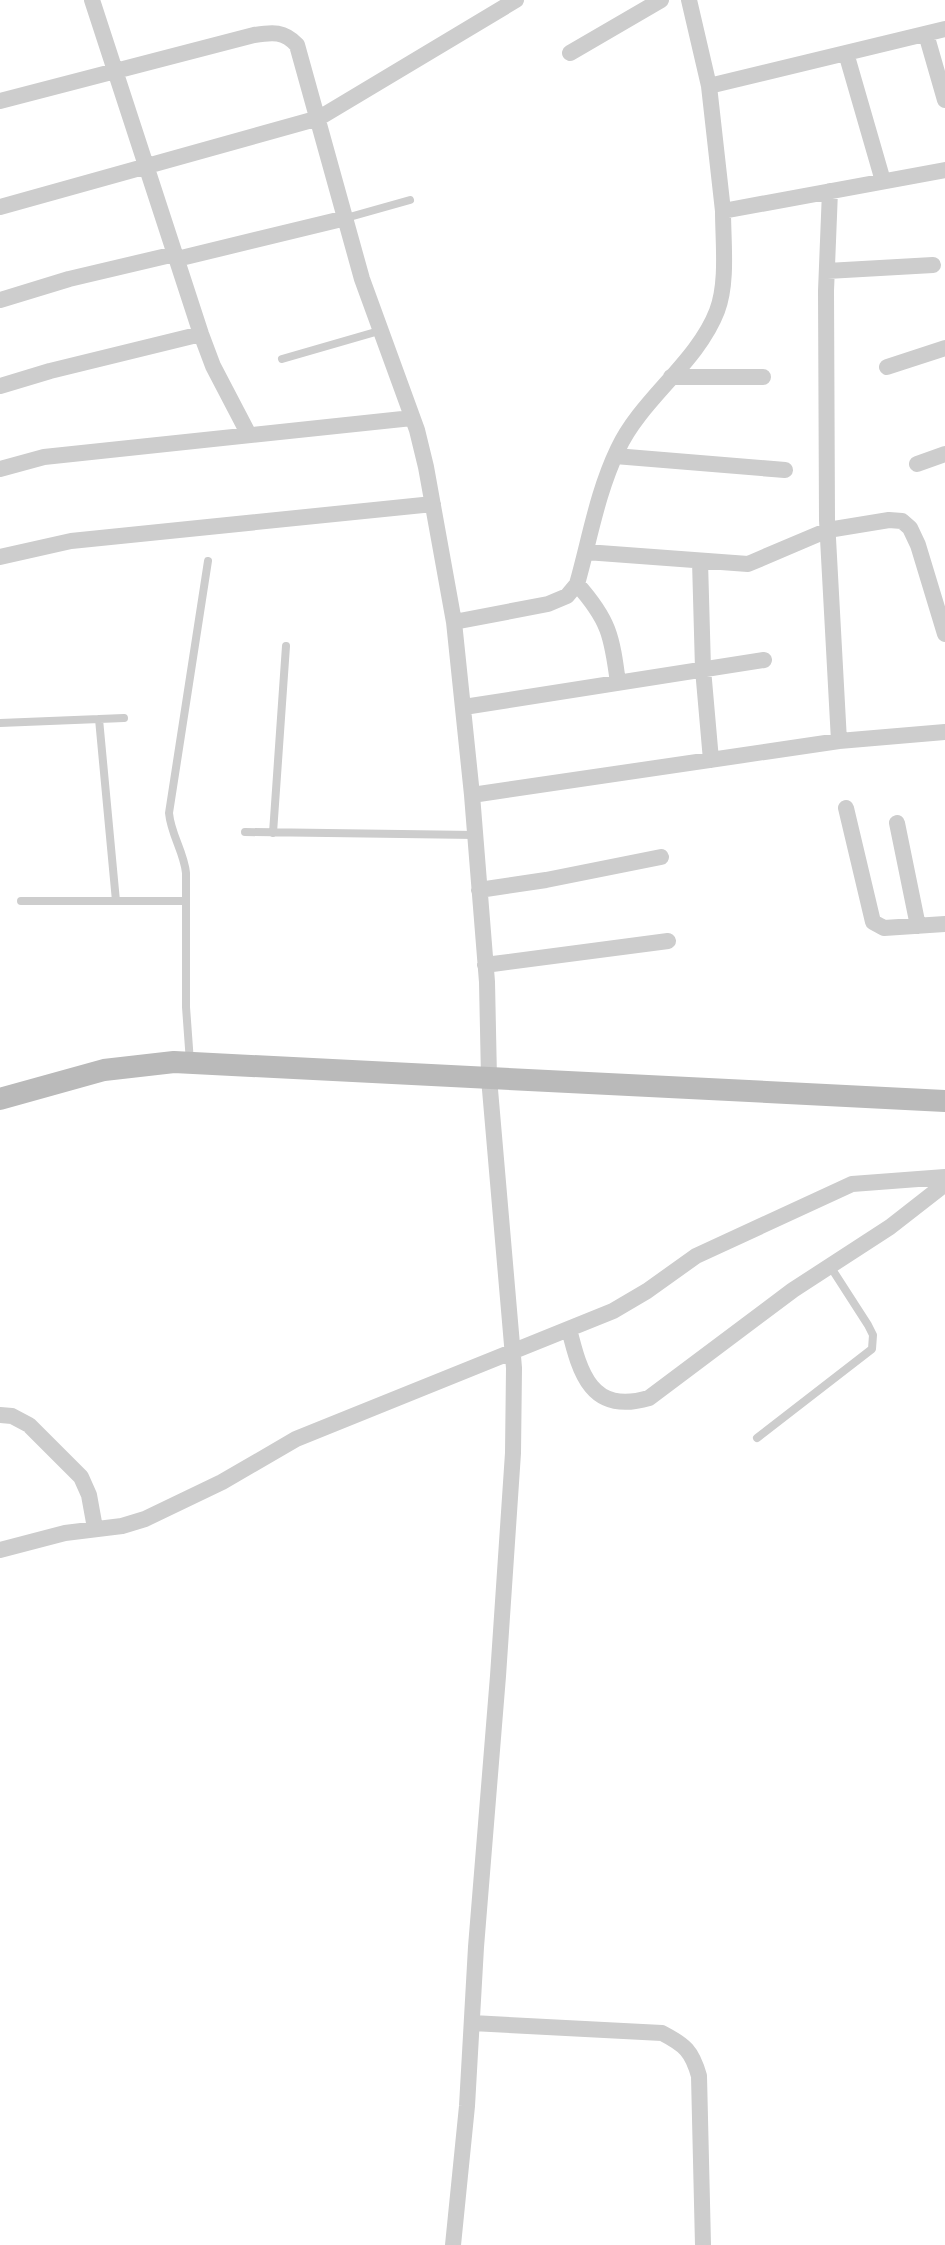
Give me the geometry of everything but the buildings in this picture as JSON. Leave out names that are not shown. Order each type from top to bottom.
[{"type":"main road","points":[[0,1099],[104,1070],[190,1063],[945,1101]]},
{"type":"street","points":[[92,0],[201,334],[213,366],[249,435]]},
{"type":"street","points":[[0,207],[319,118],[516,0]]},
{"type":"street","points":[[570,53],[661,0]]},
{"type":"street","points":[[454,622],[548,604],[567,596],[577,584],[600,489],[615,456],[646,408],[703,335],[717,311],[722,266],[723,211],[710,86],[689,0]]},
{"type":"street","points":[[710,86],[945,29]]},
{"type":"street","points":[[0,101],[274,32],[288,36],[297,45],[379,331],[412,418],[426,467],[454,622],[464,707],[485,965],[489,1078],[514,1368],[513,1453],[467,2106],[453,2245]]},
{"type":"street","points":[[926,34],[945,100]]},
{"type":"street","points":[[846,53],[883,181]]},
{"type":"street","points":[[723,211],[945,170]]},
{"type":"street","points":[[830,191],[827,271],[828,530],[839,741]]},
{"type":"street","points":[[0,300],[69,279],[346,218]]},
{"type":"street","points":[[827,271],[933,265]]},
{"type":"street","points":[[0,386],[50,371],[201,334]]},
{"type":"street","points":[[887,367],[945,348]]},
{"type":"street","points":[[671,377],[763,377]]},
{"type":"street","points":[[0,469],[44,458],[412,418]]},
{"type":"street","points":[[917,464],[945,454]]},
{"type":"street","points":[[615,456],[785,470]]},
{"type":"street","points":[[0,557],[71,541],[433,504]]},
{"type":"street","points":[[586,552],[748,564],[828,530],[889,520],[902,521],[910,528],[945,634]]},
{"type":"street","points":[[700,561],[703,669],[711,760]]},
{"type":"street","points":[[577,584],[598,608],[612,636],[618,683]]},
{"type":"street","points":[[464,707],[764,660]]},
{"type":"street","points":[[472,795],[839,741],[945,732]]},
{"type":"street","points":[[846,808],[873,922],[884,928],[945,924]]},
{"type":"street","points":[[897,823],[918,926]]},
{"type":"street","points":[[479,890],[546,880],[661,857]]},
{"type":"street","points":[[485,965],[668,941]]},
{"type":"street","points":[[0,1550],[65,1533],[122,1526],[145,1519],[222,1482],[296,1439],[511,1350],[613,1311],[647,1291],[696,1256],[852,1184],[945,1177]]},
{"type":"street","points":[[569,1329],[580,1370],[587,1384],[618,1402],[632,1403],[649,1398],[668,1386],[793,1290],[890,1227],[945,1184]]},
{"type":"street","points":[[0,1415],[12,1416],[29,1425],[81,1477],[89,1495],[95,1528]]},
{"type":"street","points":[[472,2022],[662,2033],[680,2042],[693,2056],[699,2076],[703,2245]]},
{"type":"lane","points":[[346,218],[410,200]]},
{"type":"lane","points":[[282,359],[379,331]]},
{"type":"lane","points":[[190,1063],[186,1007],[185,857],[170,823],[170,792],[208,561]]},
{"type":"lane","points":[[273,833],[286,646]]},
{"type":"lane","points":[[0,723],[124,718]]},
{"type":"lane","points":[[99,719],[116,901]]},
{"type":"lane","points":[[245,832],[475,835]]},
{"type":"lane","points":[[21,901],[186,901]]},
{"type":"lane","points":[[757,1438],[872,1349],[873,1335],[830,1266]]}]
